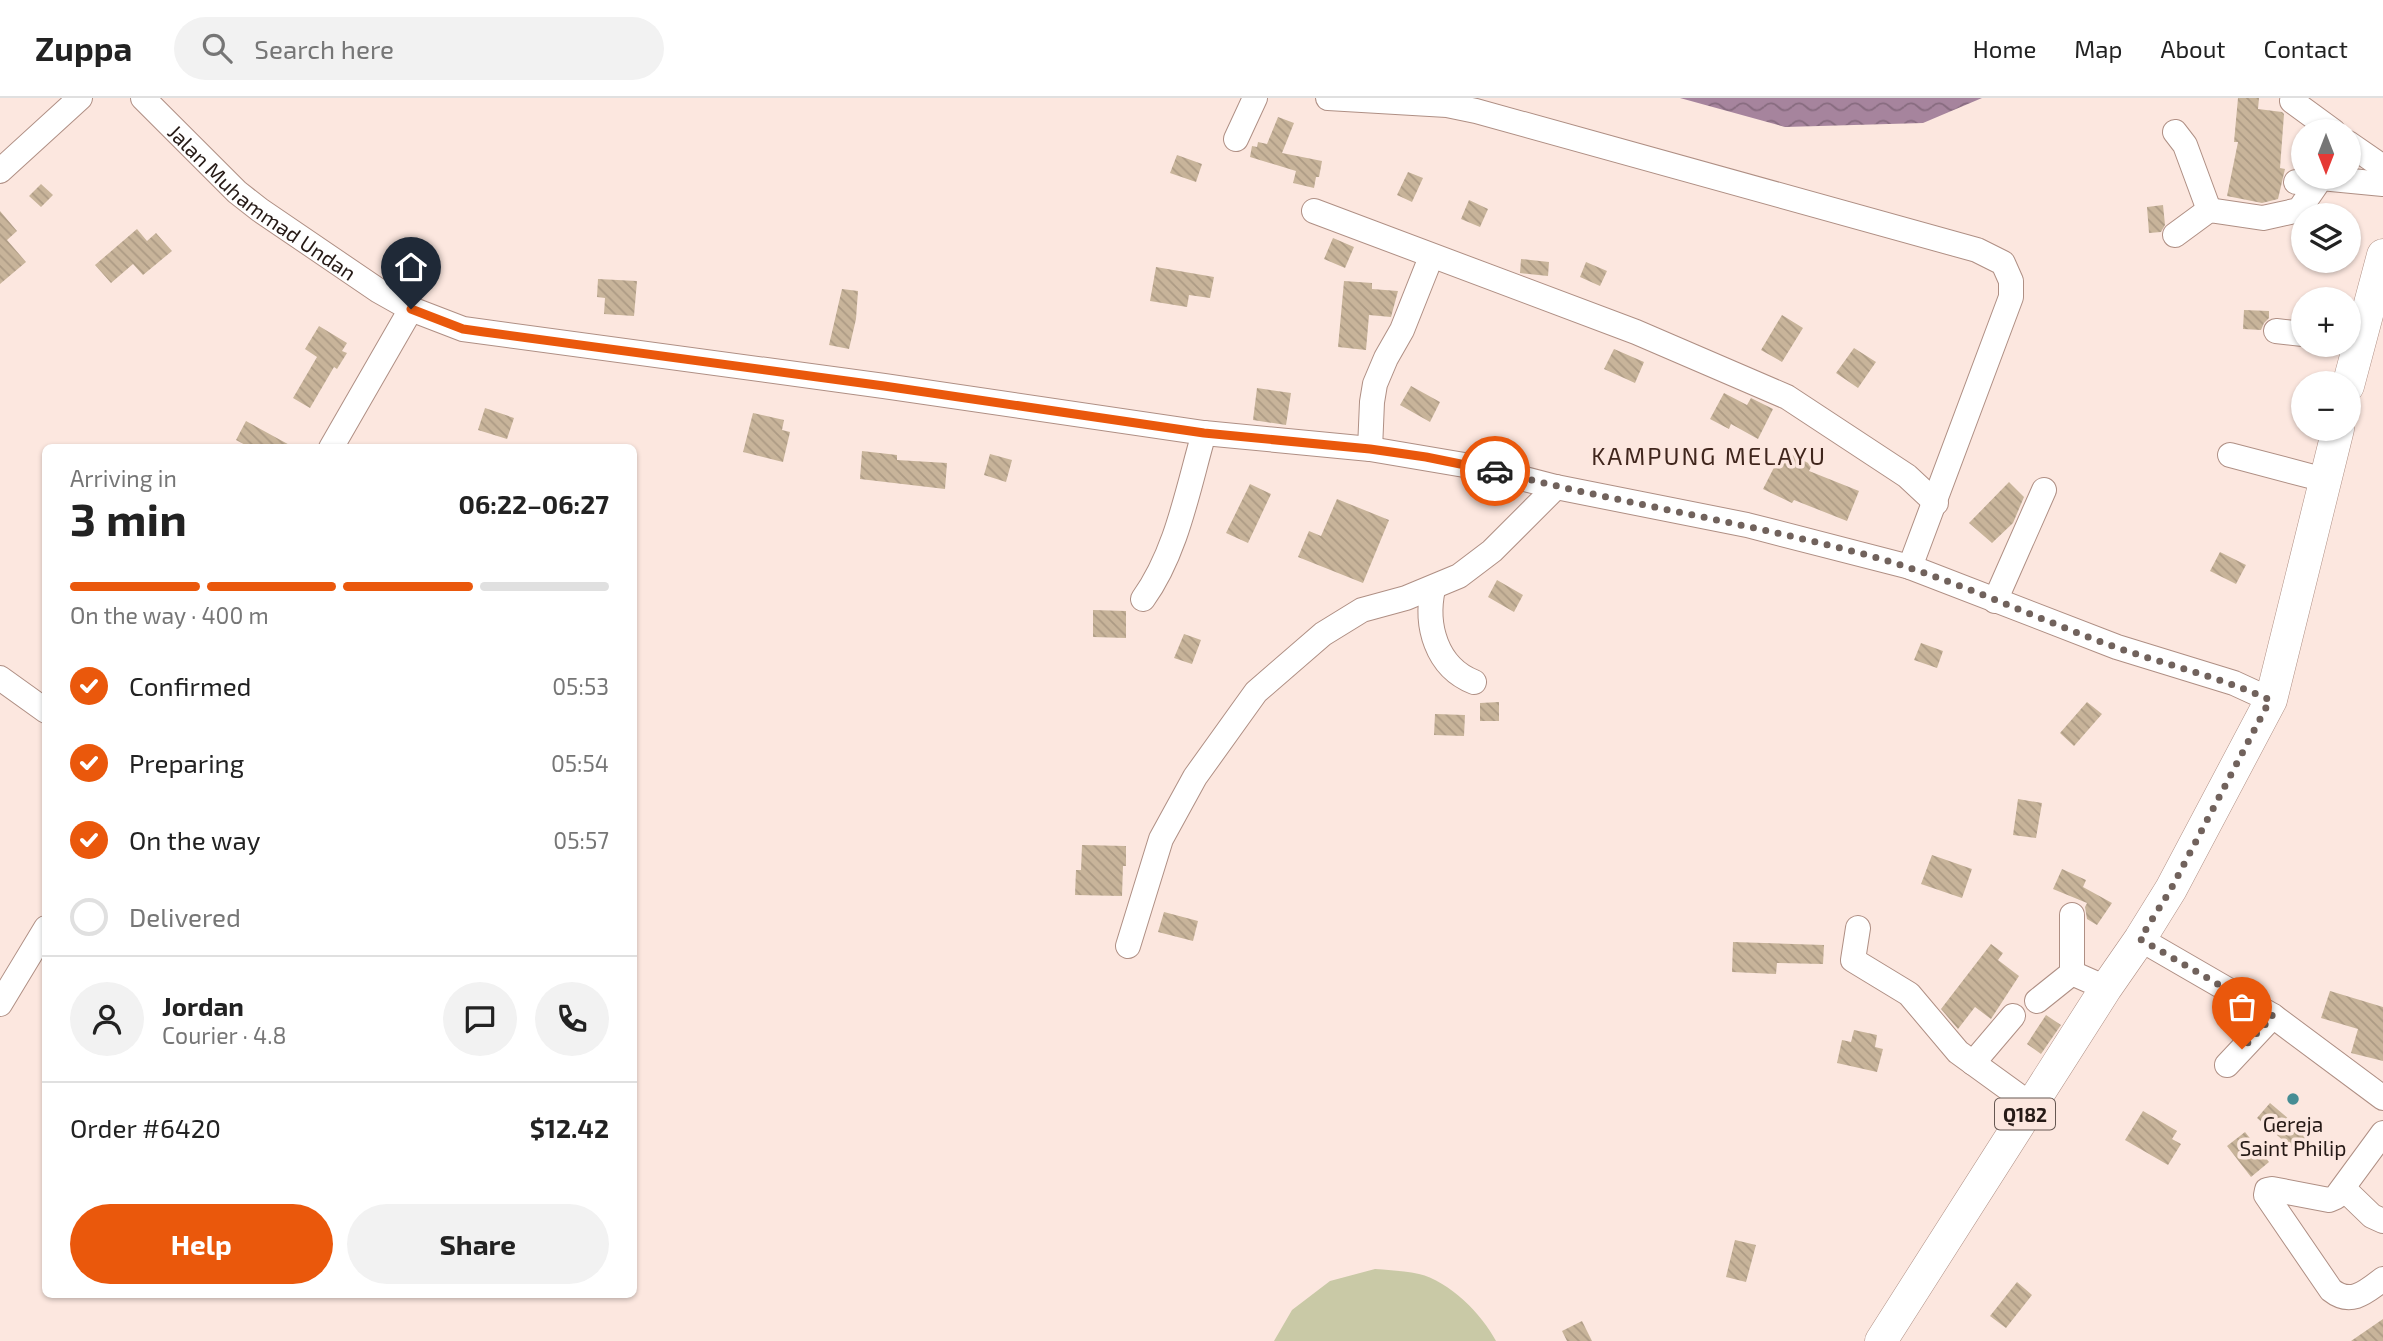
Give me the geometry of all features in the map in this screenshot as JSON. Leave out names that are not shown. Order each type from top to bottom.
[{"type":"main road","points":[[2361,325],[2378,287],[2383,255]]},
{"type":"main road","name":"Q182","points":[[1881,1341],[2171,889],[2270,700],[2335,441]]},
{"type":"street","points":[[0,172],[79,98]]},
{"type":"street","name":"Jalan Muhammad Undan","points":[[143,98],[237,192],[379,291],[434,320],[477,331],[1204,433],[1370,449],[1471,466],[1556,487],[1747,525],[1910,567],[2117,647],[2234,683],[2270,700]]},
{"type":"street","points":[[1236,139],[1255,98]]},
{"type":"street","points":[[1328,98],[1447,105],[1476,111],[1977,250],[2003,263],[2011,281],[2011,297],[1910,567]]},
{"type":"street","points":[[2292,101],[2317,119]]},
{"type":"street","points":[[2175,132],[2185,145],[2209,210]]},
{"type":"street","points":[[2361,152],[2383,167]]},
{"type":"street","points":[[2361,182],[2383,184]]},
{"type":"street","points":[[2175,235],[2209,210],[2263,218],[2299,210],[2313,189]]},
{"type":"street","points":[[1314,211],[1636,332],[1787,397],[1907,476],[1936,503]]},
{"type":"street","points":[[1370,449],[1371,402],[1375,384],[1402,330],[1431,257]]},
{"type":"street","points":[[333,444],[411,309]]},
{"type":"street","points":[[2276,331],[2291,333]]},
{"type":"street","points":[[1143,599],[1152,587],[1170,549],[1204,433]]},
{"type":"street","points":[[2230,455],[2325,480]]},
{"type":"street","points":[[1128,946],[1161,839],[1195,777],[1256,692],[1323,634],[1362,610],[1433,589],[1460,576],[1492,551],[1556,487]]},
{"type":"street","points":[[1995,601],[2044,490]]},
{"type":"street","points":[[1433,589],[1430,616],[1437,647],[1452,669],[1474,682]]},
{"type":"street","points":[[0,678],[42,708]]},
{"type":"street","points":[[2072,915],[2072,972]]},
{"type":"street","points":[[1858,928],[1853,960],[1909,994],[1958,1052],[2031,1105]]},
{"type":"street","points":[[0,1004],[42,935]]},
{"type":"street","points":[[2140,939],[2273,1016],[2383,1098]]},
{"type":"street","points":[[2072,972],[2106,988]]},
{"type":"street","points":[[2037,1001],[2072,972]]},
{"type":"street","points":[[1973,1063],[2014,1016]]},
{"type":"street","points":[[2227,1065],[2273,1016]]},
{"type":"street","points":[[2383,1133],[2336,1197],[2329,1200],[2272,1189],[2267,1190],[2266,1195],[2331,1290],[2339,1297],[2363,1295],[2383,1279]]},
{"type":"street","points":[[2344,1189],[2372,1216],[2383,1221]]},
{"type":"green space","points":[[1375,1269],[1419,1274],[1442,1284],[1464,1300],[1496,1341],[1274,1341],[1292,1310],[1330,1281]]},
{"type":"water","points":[[1680,98],[1982,98],[1923,123],[1785,127]]},
{"type":"building","points":[[2238,98],[2259,98],[2258,109],[2284,114],[2280,168],[2285,169],[2278,199],[2262,203],[2227,196],[2238,142],[2234,142]]},
{"type":"building","points":[[1278,117],[1294,123],[1282,153],[1322,161],[1314,188],[1293,183],[1296,171],[1250,157],[1252,146],[1257,147],[1258,142],[1267,144]]},
{"type":"building","points":[[1177,155],[1202,164],[1196,182],[1170,173]]},
{"type":"building","points":[[1408,172],[1423,178],[1412,202],[1397,195]]},
{"type":"building","points":[[41,184],[53,195],[41,207],[29,196]]},
{"type":"building","points":[[1469,200],[1488,209],[1480,227],[1461,219]]},
{"type":"building","points":[[2163,205],[2165,225],[2161,232],[2149,233],[2147,207]]},
{"type":"building","points":[[0,211],[17,231],[7,240],[26,262],[0,284]]},
{"type":"building","points":[[137,229],[147,241],[156,233],[172,251],[143,275],[133,264],[111,283],[95,265]]},
{"type":"building","points":[[1333,238],[1354,247],[1345,268],[1324,259]]},
{"type":"building","points":[[1521,259],[1549,262],[1548,276],[1520,273]]},
{"type":"building","points":[[1586,262],[1607,271],[1600,286],[1580,277]]},
{"type":"building","points":[[1156,267],[1214,277],[1210,298],[1189,295],[1187,307],[1150,301]]},
{"type":"building","points":[[598,279],[637,281],[634,316],[604,314],[605,298],[597,297]]},
{"type":"building","points":[[1344,281],[1372,283],[1372,289],[1398,291],[1391,317],[1369,315],[1366,350],[1338,347]]},
{"type":"building","points":[[842,289],[858,291],[856,319],[849,349],[829,345]]},
{"type":"building","points":[[2244,310],[2269,311],[2269,318],[2261,330],[2243,329]]},
{"type":"building","points":[[1782,315],[1803,328],[1782,362],[1761,350]]},
{"type":"building","points":[[319,326],[347,343],[342,351],[347,353],[337,369],[334,367],[310,408],[293,398],[317,357],[305,349]]},
{"type":"building","points":[[1854,348],[1876,362],[1858,388],[1836,373]]},
{"type":"building","points":[[1614,349],[1644,362],[1635,383],[1604,369]]},
{"type":"building","points":[[1411,386],[1440,402],[1430,422],[1400,405]]},
{"type":"building","points":[[1257,388],[1291,393],[1286,425],[1253,420]]},
{"type":"building","points":[[1724,393],[1747,405],[1751,398],[1773,409],[1758,439],[1731,424],[1729,429],[1710,419]]},
{"type":"building","points":[[485,408],[514,418],[507,439],[478,430]]},
{"type":"building","points":[[753,413],[784,420],[782,430],[790,432],[783,462],[743,452]]},
{"type":"building","points":[[246,421],[288,444],[244,444],[236,440]]},
{"type":"building","points":[[1783,450],[1812,465],[1809,471],[1859,491],[1847,521],[1794,500],[1792,503],[1763,489]]},
{"type":"building","points":[[862,451],[897,455],[897,460],[947,463],[945,489],[860,479]]},
{"type":"building","points":[[990,454],[1012,460],[1006,482],[984,475]]},
{"type":"building","points":[[2009,482],[2024,497],[2013,523],[1992,543],[1969,523]]},
{"type":"building","points":[[1250,484],[1271,494],[1248,543],[1226,533]]},
{"type":"building","points":[[1337,499],[1389,520],[1363,583],[1298,557],[1309,531],[1321,536]]},
{"type":"building","points":[[2220,552],[2246,565],[2236,584],[2210,571]]},
{"type":"building","points":[[1497,580],[1523,595],[1514,612],[1488,597]]},
{"type":"building","points":[[1093,610],[1126,611],[1126,638],[1093,637]]},
{"type":"building","points":[[1184,634],[1201,640],[1192,664],[1174,658]]},
{"type":"building","points":[[1921,643],[1943,651],[1937,668],[1914,660]]},
{"type":"building","points":[[1499,702],[1499,721],[1480,721],[1480,703]]},
{"type":"building","points":[[2087,702],[2102,714],[2074,746],[2060,733]]},
{"type":"building","points":[[1435,714],[1465,715],[1464,736],[1434,735]]},
{"type":"building","points":[[2018,799],[2042,803],[2036,838],[2013,835]]},
{"type":"building","points":[[1082,845],[1126,846],[1122,896],[1075,895],[1076,870],[1081,870]]},
{"type":"building","points":[[1932,855],[1972,869],[1962,898],[1921,884]]},
{"type":"building","points":[[2062,869],[2086,880],[2083,887],[2112,903],[2097,925],[2087,919],[2087,903],[2053,889]]},
{"type":"building","points":[[1164,912],[1198,921],[1193,941],[1158,932]]},
{"type":"building","points":[[1733,942],[1824,945],[1823,964],[1777,963],[1776,974],[1732,972]]},
{"type":"building","points":[[1991,944],[2003,953],[1998,960],[2019,976],[1991,1019],[1975,1007],[1958,1029],[1941,1009]]},
{"type":"building","points":[[2330,991],[2383,1007],[2383,1061],[2351,1053],[2358,1029],[2321,1018]]},
{"type":"building","points":[[2046,1015],[2061,1025],[2041,1054],[2027,1044]]},
{"type":"building","points":[[1854,1030],[1877,1035],[1875,1047],[1883,1049],[1877,1072],[1837,1063],[1842,1040],[1851,1042]]},
{"type":"building","points":[[2270,1103],[2311,1138],[2298,1153],[2257,1118]]},
{"type":"building","points":[[2143,1111],[2177,1131],[2172,1139],[2181,1144],[2168,1165],[2125,1140]]},
{"type":"building","points":[[2245,1132],[2269,1162],[2251,1177],[2227,1146]]},
{"type":"building","points":[[1735,1240],[1756,1245],[1746,1282],[1726,1277]]},
{"type":"building","points":[[2017,1282],[2032,1295],[2006,1328],[1990,1316]]},
{"type":"building","points":[[2383,1319],[2383,1341],[2351,1341]]},
{"type":"building","points":[[1582,1321],[1592,1341],[1567,1341],[1562,1331]]},
{"type":"way so far","points":[[1495,471],[1556,487],[1747,525],[1910,567],[2117,647],[2234,683],[2270,700],[2171,889],[2140,939],[2273,1016],[2242,1049]]},
{"type":"place","name":"Gereja Saint Philip","points":[[2293,1099]]},
{"type":"district","name":"KAMPUNG MELAYU","points":[[1709,455]]},
{"type":"route","points":[[411,309],[463,329],[1204,433],[1370,449],[1495,471]]}]
